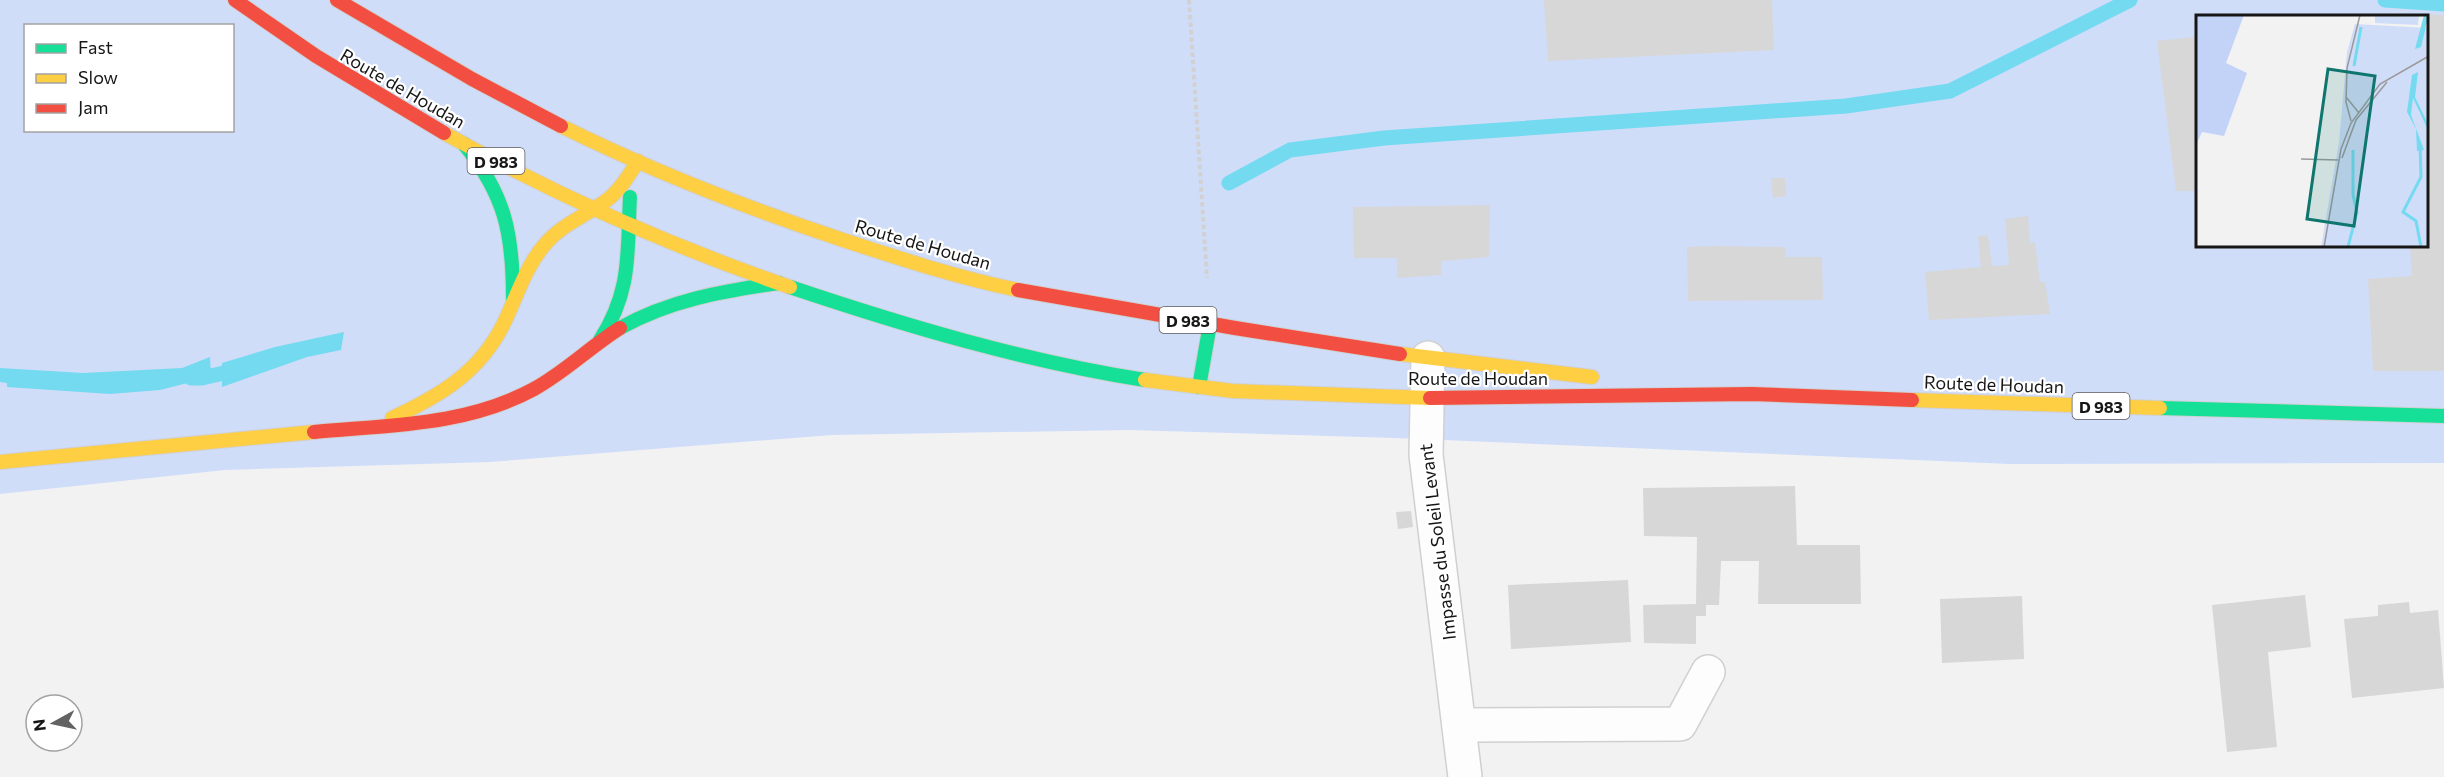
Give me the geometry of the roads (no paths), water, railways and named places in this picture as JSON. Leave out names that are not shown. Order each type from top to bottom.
[{"type":"main road","name":"Route de Houdan","points":[[235,0],[327,64],[411,116],[529,178],[630,224],[778,282],[892,321],[999,350],[1094,372],[1235,391],[1369,396],[1758,394],[2444,416]]},
{"type":"main road","name":"Route de Houdan","points":[[337,0],[516,102],[638,161],[741,204],[817,232],[952,274],[1084,303],[1210,324],[1428,358],[1605,378]]},
{"type":"main road","points":[[464,144],[487,175],[497,198],[513,272],[513,301]]},
{"type":"main road","name":"Route de Houdan","points":[[377,426],[448,390],[471,372],[495,342],[537,254],[561,229],[607,200],[638,161]]},
{"type":"main road","points":[[600,341],[612,325],[621,304],[630,254],[630,191],[638,161]]},
{"type":"main road","name":"Route de Houdan","points":[[0,462],[445,420],[472,415],[500,405],[559,374],[600,341],[627,324],[677,301],[778,282]]},
{"type":"main road","points":[[1199,387],[1210,324]]},
{"type":"main road","name":"Route de Houdan","points":[[1629,381],[1758,394]]},
{"type":"street","name":"Impasse du Soleil Levant","points":[[1428,358],[1426,455],[1465,777]]},
{"type":"street","points":[[1459,725],[1680,724],[1708,672]]},
{"type":"water","points":[[344,332],[341,350],[307,357],[222,387],[222,363],[275,347]]},
{"type":"water","points":[[210,357],[211,377],[160,390],[110,394],[7,387],[7,383],[0,382],[0,368],[83,373],[182,368]]},
{"type":"waterway","points":[[1229,183],[1290,150],[1384,138],[1846,106],[1950,91],[2130,0]]},
{"type":"waterway","points":[[2385,0],[2444,4]]},
{"type":"waterway","points":[[191,378],[202,378],[241,369]]}]
